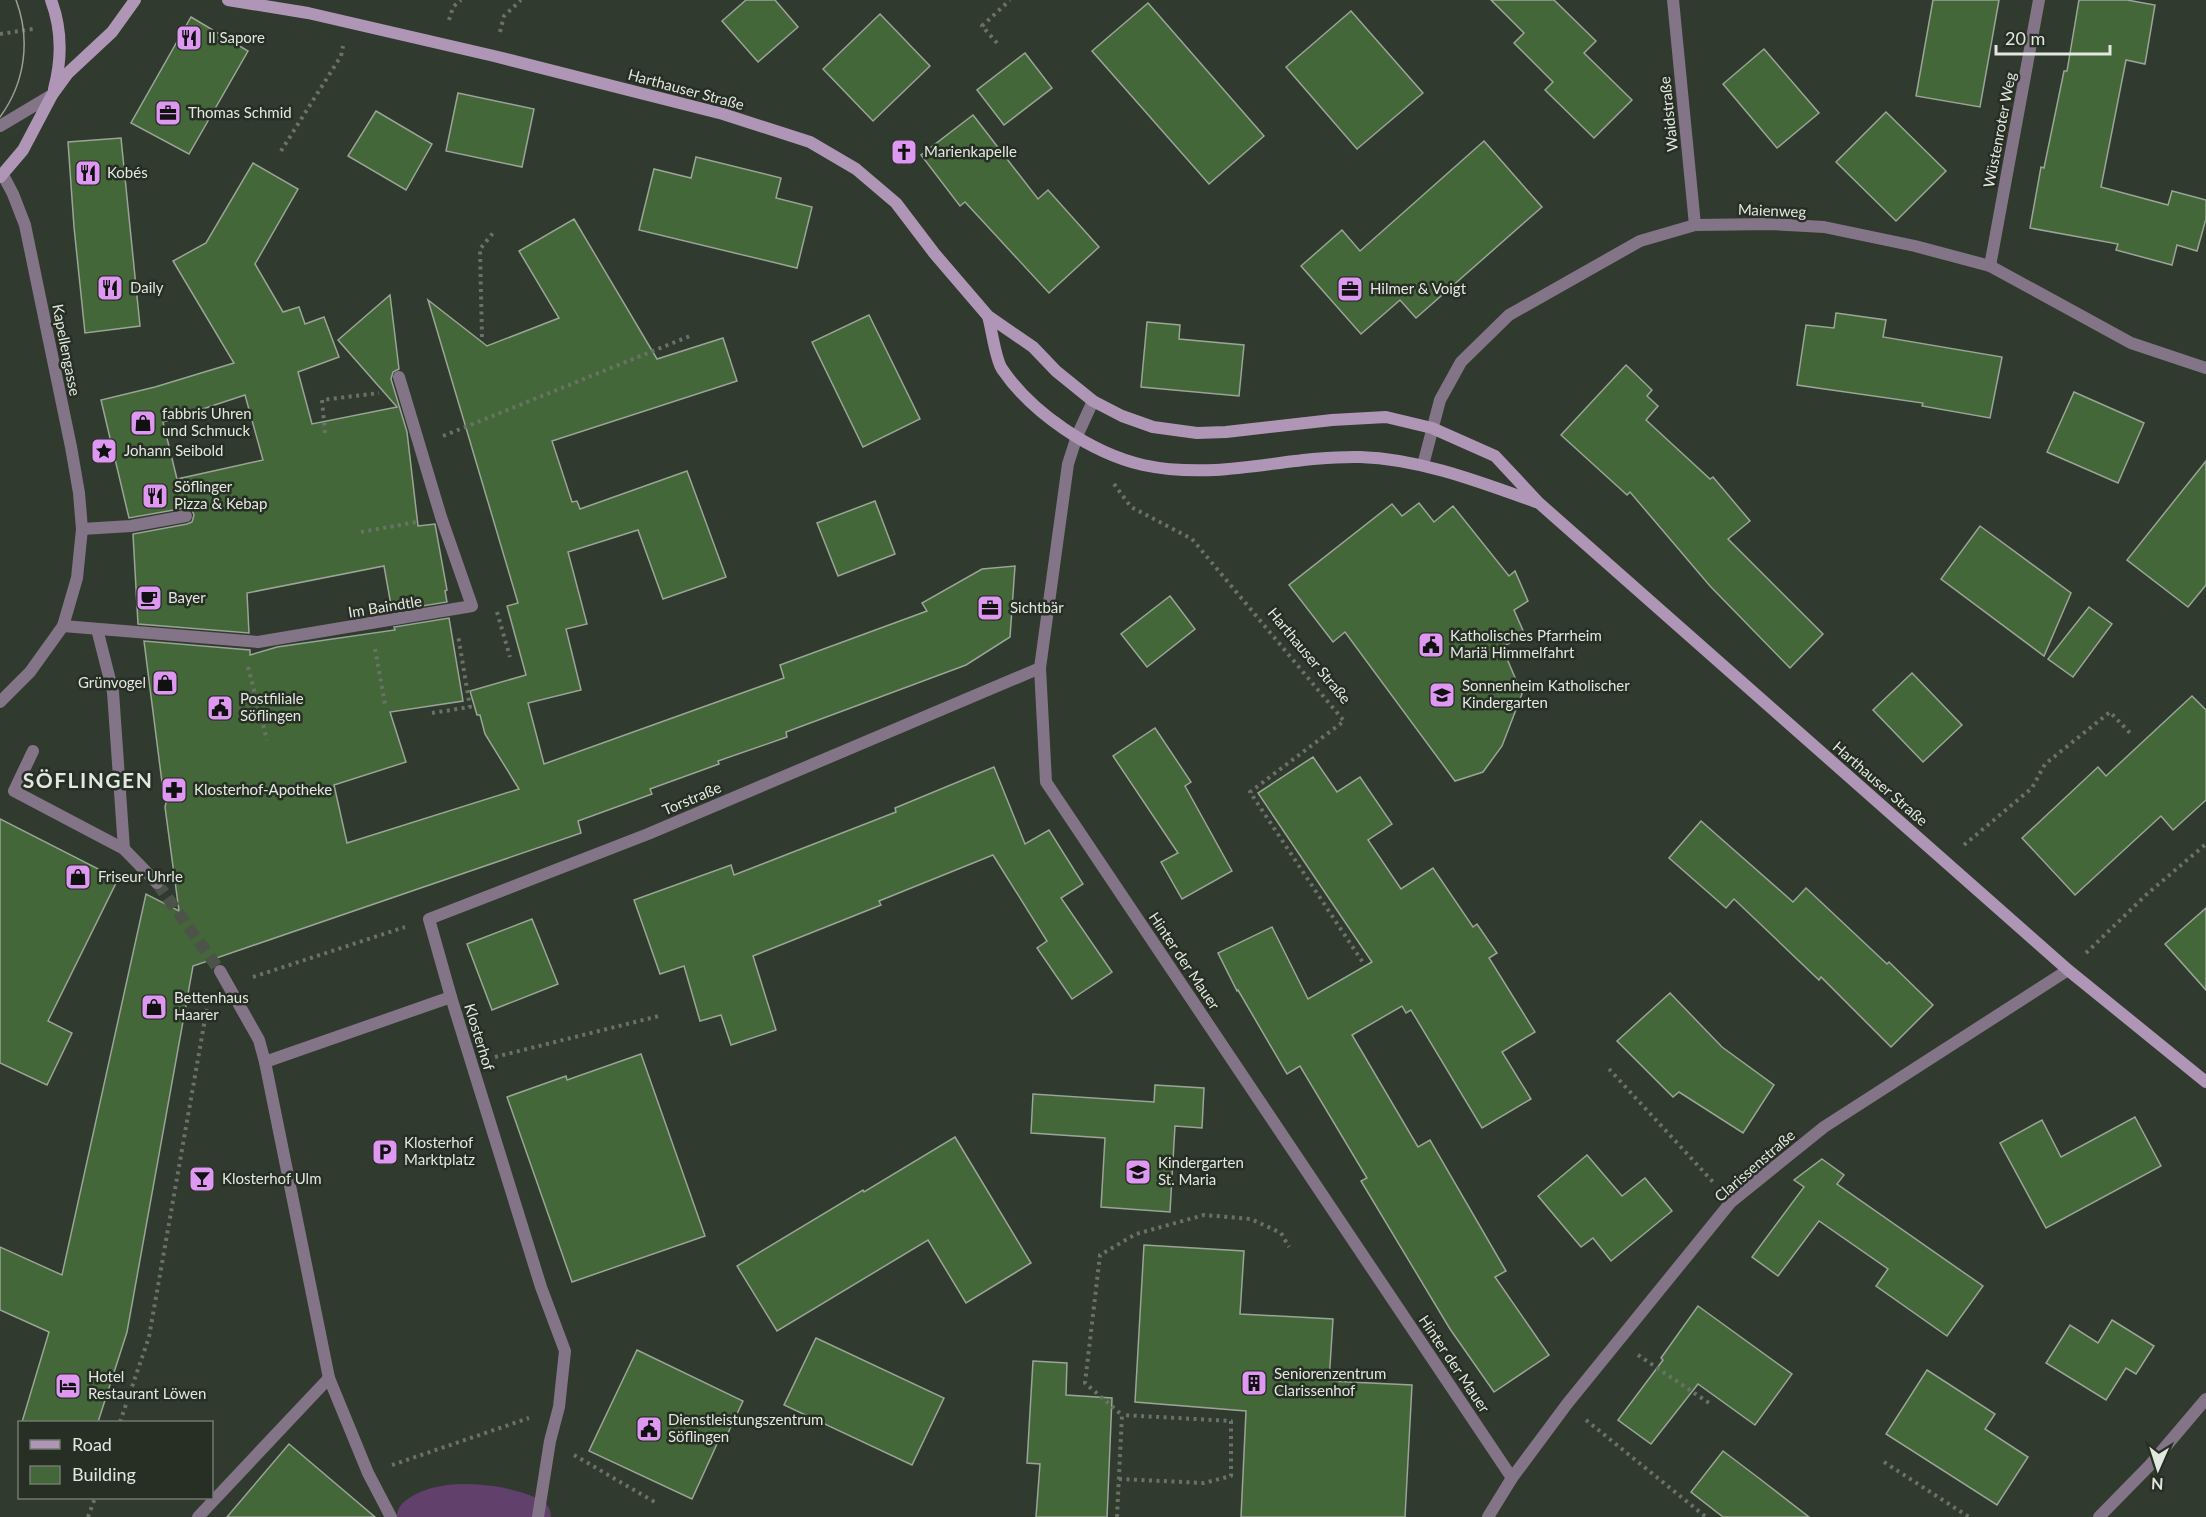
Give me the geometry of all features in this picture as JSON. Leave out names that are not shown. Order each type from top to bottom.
[{"type":"street","name":"Kapellengasse","points":[[51,0],[58,24],[60,47],[59,68],[52,96]]},
{"type":"street","name":"Kapellengasse","points":[[0,702],[30,672],[63,626],[77,578],[82,529],[79,493],[71,447],[25,225],[13,194],[1,176],[22,150],[52,96],[68,73],[112,32],[135,0]]},
{"type":"street","name":"Harthauser Straße","points":[[228,0],[308,13],[494,56],[723,114],[810,142],[856,169],[896,203],[934,253],[988,316],[1033,346],[1056,371],[1093,401],[1122,416],[1153,427],[1197,433],[1386,417],[1432,428],[1495,456],[1539,503],[2068,970],[2206,1082]]},
{"type":"street","name":"Harthauser Straße","points":[[291,0],[308,13]]},
{"type":"street","name":"Waidstraße","points":[[1673,0],[1695,225]]},
{"type":"street","name":"Wüstenroter Weg","points":[[1990,266],[2039,0]]},
{"type":"street","points":[[0,126],[52,96]]},
{"type":"street","name":"Maienweg","points":[[1423,465],[1440,400],[1461,362],[1509,315],[1640,241],[1695,225],[1772,224],[1824,227],[1915,246],[1990,266],[2131,343],[2206,368]]},
{"type":"street","name":"Harthauser Straße","points":[[988,316],[1001,367],[1039,411],[1077,436],[1142,465],[1178,470],[1215,470],[1361,457],[1423,465],[1476,480],[1539,503]]},
{"type":"street","points":[[399,377],[441,517],[472,606]]},
{"type":"street","name":"Hinter der Mauer","points":[[1093,401],[1077,436],[1068,464],[1040,668],[1046,782],[1512,1478]]},
{"type":"street","points":[[82,529],[131,526],[186,516]]},
{"type":"street","name":"Im Baindtle","points":[[63,626],[258,642],[472,606]]},
{"type":"street","points":[[97,629],[113,692],[124,849]]},
{"type":"street","name":"Torstraße","points":[[429,919],[648,834],[1040,668]]},
{"type":"street","points":[[33,751],[14,791],[124,849],[157,883]]},
{"type":"street","points":[[429,919],[451,997]]},
{"type":"street","name":"Clarissenstraße","points":[[1488,1517],[1512,1478],[1567,1404],[1731,1202],[1824,1127],[2068,970]]},
{"type":"street","points":[[220,971],[259,1040],[329,1378],[368,1473],[392,1517]]},
{"type":"street","name":"Klosterhof","points":[[264,1062],[451,997],[541,1287],[565,1351],[559,1407],[550,1441],[538,1517]]},
{"type":"street","points":[[198,1517],[329,1378]]},
{"type":"street","points":[[2099,1517],[2150,1465],[2206,1399]]},
{"type":"path","points":[[494,56],[504,16],[520,0]]},
{"type":"path","points":[[997,43],[981,26],[1010,0]]},
{"type":"path","points":[[281,152],[341,56],[350,22]]},
{"type":"path","points":[[0,34],[58,24]]},
{"type":"path","points":[[482,338],[480,249],[493,233]]},
{"type":"path","points":[[420,445],[690,336]]},
{"type":"path","points":[[325,433],[322,400],[403,390]]},
{"type":"path","name":"Harthauser Straße","points":[[1111,481],[1131,507],[1192,539],[1344,721],[1250,792],[1364,964]]},
{"type":"path","points":[[361,532],[441,517]]},
{"type":"path","points":[[472,606],[494,602],[510,657]]},
{"type":"path","points":[[432,713],[470,707],[453,611]]},
{"type":"path","points":[[371,624],[385,704]]},
{"type":"path","points":[[241,641],[267,740]]},
{"type":"path","points":[[1964,844],[2032,788],[2045,764],[2110,712],[2130,733]]},
{"type":"path","points":[[2090,949],[2147,894],[2206,844]]},
{"type":"path","points":[[120,1421],[149,1337],[206,1004],[227,985],[429,919]]},
{"type":"path","points":[[471,1063],[659,1016]]},
{"type":"path","points":[[1609,1069],[1731,1202]]},
{"type":"path","points":[[1119,1479],[1204,1483],[1231,1476],[1231,1421],[1122,1415],[1085,1383],[1100,1255],[1136,1234],[1204,1215],[1251,1218],[1281,1233],[1289,1247]]},
{"type":"path","points":[[1618,1342],[1712,1405]]},
{"type":"path","points":[[1567,1404],[1706,1517]]},
{"type":"path","points":[[368,1473],[559,1407]]},
{"type":"path","points":[[1117,1517],[1122,1415]]},
{"type":"path","points":[[550,1441],[658,1504]]},
{"type":"path","points":[[1884,1462],[1969,1517]]},
{"type":"path","points":[[88,1517],[94,1499]]},
{"type":"building","points":[[746,0],[775,0],[798,27],[758,62],[722,21]]},
{"type":"building","points":[[1491,0],[1554,0],[1596,41],[1584,53],[1632,100],[1594,138],[1545,90],[1553,82],[1514,43],[1524,33]]},
{"type":"building","points":[[1933,0],[1999,0],[1980,107],[1916,96]]},
{"type":"building","points":[[2079,0],[2127,0],[2155,5],[2145,64],[2126,60],[2101,187],[2168,205],[2172,191],[2206,200],[2206,219],[2197,251],[2177,245],[2172,265],[2116,250],[2118,244],[2030,228],[2041,167],[2044,168],[2064,71],[2067,71]]},
{"type":"building","points":[[1148,3],[1264,136],[1209,184],[1092,51]]},
{"type":"building","points":[[1351,11],[1423,93],[1357,149],[1286,67]]},
{"type":"building","points":[[880,14],[930,66],[873,121],[823,69]]},
{"type":"building","points":[[191,17],[248,51],[189,154],[131,123]]},
{"type":"building","points":[[1764,49],[1819,113],[1777,148],[1723,84]]},
{"type":"building","points":[[1025,53],[1052,88],[1004,125],[977,90]]},
{"type":"building","points":[[458,93],[534,109],[522,167],[446,151]]},
{"type":"building","points":[[376,111],[432,144],[406,190],[348,156]]},
{"type":"building","points":[[1886,112],[1946,171],[1896,221],[1836,162]]},
{"type":"building","points":[[973,115],[1038,199],[1048,190],[1099,247],[1049,293],[965,202],[960,206],[921,155]]},
{"type":"building","points":[[121,138],[140,326],[85,333],[68,142]]},
{"type":"building","points":[[1484,141],[1542,207],[1416,318],[1400,300],[1361,334],[1301,266],[1342,230],[1360,251]]},
{"type":"building","points":[[696,157],[781,178],[776,198],[812,207],[797,268],[639,230],[654,169],[691,178]]},
{"type":"building","points":[[253,163],[298,189],[255,264],[283,312],[299,307],[305,324],[324,317],[339,357],[298,372],[312,424],[397,407],[338,340],[390,295],[399,369],[393,372],[391,379],[407,432],[418,526],[435,524],[447,590],[445,591],[447,602],[392,611],[384,566],[247,593],[249,633],[138,624],[133,534],[187,524],[192,522],[194,515],[192,510],[185,508],[129,518],[101,400],[155,387],[234,363],[173,261],[206,243]],"holes":[[[245,395],[263,460],[177,479],[163,422]]]},
{"type":"building","points":[[574,219],[657,359],[723,338],[737,381],[552,441],[572,502],[577,501],[580,509],[687,471],[726,577],[663,599],[638,530],[568,552],[587,624],[566,629],[581,690],[528,703],[544,764],[784,678],[780,665],[927,611],[922,603],[982,569],[1015,566],[1010,637],[966,665],[786,732],[787,737],[718,761],[719,764],[650,789],[652,794],[578,821],[581,833],[193,966],[127,1332],[98,1421],[22,1421],[49,1332],[0,1310],[0,1247],[62,1275],[146,894],[179,911],[165,807],[167,799],[164,798],[144,641],[250,650],[250,655],[277,647],[395,630],[394,627],[449,618],[463,701],[390,712],[406,762],[334,785],[347,843],[519,789],[485,734],[470,691],[526,675],[507,606],[518,603],[428,300],[487,346],[559,318],[519,251]]},
{"type":"building","points":[[1836,313],[1886,320],[1883,337],[2002,357],[1990,418],[1922,406],[1923,403],[1797,385],[1806,325],[1834,328]]},
{"type":"building","points":[[869,315],[920,419],[863,447],[812,342]]},
{"type":"building","points":[[1147,322],[1180,325],[1179,339],[1244,345],[1239,396],[1141,387]]},
{"type":"building","points":[[1626,365],[1652,390],[1647,396],[1658,406],[1646,420],[1710,479],[1713,477],[1750,521],[1728,539],[1823,634],[1790,668],[1710,586],[1630,492],[1627,495],[1561,435]]},
{"type":"building","points":[[2074,392],[2144,423],[2118,483],[2047,452]]},
{"type":"building","points":[[2206,461],[2206,585],[2188,607],[2127,560]]},
{"type":"building","points":[[875,501],[895,554],[838,576],[817,523]]},
{"type":"building","name":"Katholisches Pfarrheim Mariä Himmelfahrt","points":[[1419,503],[1434,522],[1453,506],[1509,576],[1515,571],[1528,601],[1514,610],[1525,635],[1502,647],[1522,694],[1502,746],[1483,772],[1455,781],[1345,632],[1333,642],[1289,585],[1392,504],[1402,516]]},
{"type":"building","points":[[1980,526],[2071,593],[2044,656],[1941,579]]},
{"type":"building","points":[[1170,596],[1195,629],[1147,667],[1121,634]]},
{"type":"building","points":[[2089,607],[2112,624],[2073,677],[2048,659]]},
{"type":"building","points":[[1912,673],[1962,725],[1923,762],[1873,710]]},
{"type":"building","points":[[2192,696],[2206,710],[2206,800],[2173,830],[2161,816],[2075,895],[2022,838],[2098,767],[2106,776]]},
{"type":"building","points":[[1155,728],[1191,782],[1185,786],[1232,871],[1182,899],[1161,862],[1178,853],[1113,756]]},
{"type":"building","points":[[1313,757],[1337,792],[1360,777],[1392,824],[1368,840],[1401,889],[1433,868],[1473,927],[1477,924],[1497,953],[1489,958],[1535,1032],[1502,1052],[1531,1099],[1482,1128],[1411,1010],[1406,1013],[1402,1006],[1352,1035],[1418,1147],[1430,1140],[1506,1271],[1495,1277],[1549,1355],[1494,1392],[1450,1329],[1361,1181],[1367,1178],[1300,1066],[1287,1074],[1237,991],[1218,953],[1272,927],[1308,999],[1372,962],[1258,793]]},
{"type":"building","points":[[994,767],[1025,844],[1049,830],[1083,884],[1061,898],[1112,972],[1072,999],[1037,948],[1047,941],[993,855],[879,901],[881,905],[753,956],[776,1030],[731,1045],[721,1015],[700,1021],[684,966],[660,974],[634,900],[731,865],[734,875],[896,812],[895,808]]},
{"type":"building","points":[[0,819],[118,879],[48,1021],[72,1033],[47,1085],[0,1063]]},
{"type":"building","points":[[1701,821],[1793,902],[1806,888],[1887,964],[1889,962],[1933,1005],[1891,1047],[1821,977],[1819,980],[1734,899],[1726,908],[1669,858]]},
{"type":"building","points":[[2206,908],[2206,990],[2165,944]]},
{"type":"building","points":[[532,919],[558,984],[492,1010],[467,944]]},
{"type":"building","points":[[1670,993],[1722,1047],[1774,1085],[1743,1133],[1679,1092],[1673,1097],[1617,1041]]},
{"type":"building","points":[[641,1054],[705,1236],[572,1282],[507,1097],[566,1076],[567,1080]]},
{"type":"building","name":"Kindergarten St. Maria","points":[[1155,1085],[1204,1088],[1202,1128],[1175,1126],[1170,1212],[1101,1207],[1105,1138],[1031,1133],[1033,1094],[1154,1102]]},
{"type":"building","points":[[2135,1117],[2161,1166],[2046,1228],[2000,1143],[2042,1120],[2061,1157]]},
{"type":"building","points":[[955,1137],[1031,1263],[966,1303],[928,1240],[777,1331],[737,1266]]},
{"type":"building","points":[[1587,1155],[1622,1196],[1645,1178],[1672,1211],[1611,1261],[1593,1238],[1581,1247],[1538,1196]]},
{"type":"building","points":[[1822,1159],[1844,1175],[1837,1184],[1983,1286],[1947,1336],[1876,1286],[1888,1269],[1819,1221],[1778,1276],[1752,1257],[1804,1187],[1794,1180]]},
{"type":"building","name":"Seniorenzentrum Clarissenhof","points":[[1144,1245],[1244,1251],[1240,1314],[1333,1319],[1329,1381],[1412,1385],[1405,1517],[1241,1517],[1246,1411],[1135,1402]]},
{"type":"building","points":[[1698,1306],[1792,1374],[1755,1425],[1698,1384],[1651,1444],[1618,1420],[1663,1360],[1661,1358]]},
{"type":"building","points":[[2112,1320],[2154,1346],[2136,1374],[2126,1368],[2106,1400],[2046,1363],[2070,1325],[2098,1343]]},
{"type":"building","points":[[816,1338],[944,1398],[912,1465],[784,1405]]},
{"type":"building","name":"Dienstleistungszentrum Söflingen","points":[[637,1350],[743,1401],[727,1435],[722,1433],[692,1499],[589,1451]]},
{"type":"building","points":[[1033,1361],[1067,1363],[1066,1395],[1112,1398],[1107,1517],[1036,1517],[1040,1464],[1027,1463]]},
{"type":"building","points":[[1927,1370],[1995,1414],[1985,1429],[2028,1457],[1997,1505],[1886,1434]]},
{"type":"building","points":[[289,1444],[375,1517],[227,1517]]},
{"type":"building","points":[[1723,1451],[1809,1517],[1723,1517],[1691,1492]]},
{"type":"waterway","points":[[417,1517],[428,1510],[457,1504],[489,1506],[531,1517]]},
{"type":"tunnel","points":[[157,883],[220,971]]},
{"type":"tram line","points":[[0,117],[15,90],[23,61],[23,30],[16,0]]},
{"type":"place","name":"Il Sapore","points":[[189,38]]},
{"type":"place","name":"Thomas Schmid","points":[[168,113]]},
{"type":"place","name":"Marienkapelle","points":[[904,152]]},
{"type":"place","name":"Kobés","points":[[88,173]]},
{"type":"place","name":"Daily","points":[[110,288]]},
{"type":"place","name":"Hilmer & Voigt","points":[[1350,289]]},
{"type":"place","name":"fabbris Uhren und Schmuck","points":[[143,423]]},
{"type":"place","name":"Johann Seibold","points":[[104,451]]},
{"type":"place","name":"Söflinger Pizza & Kebap","points":[[155,496]]},
{"type":"place","name":"Bayer","points":[[149,598]]},
{"type":"place","name":"Sichtbär","points":[[990,608]]},
{"type":"place","name":"Katholisches Pfarrheim Mariä Himmelfahrt","points":[[1431,645]]},
{"type":"place","name":"Grünvogel","points":[[165,683]]},
{"type":"place","name":"Sonnenheim Katholischer Kindergarten","points":[[1442,695]]},
{"type":"place","name":"Postfiliale Söflingen","points":[[220,708]]},
{"type":"place","name":"Klosterhof-Apotheke","points":[[174,790]]},
{"type":"place","name":"Friseur Uhrle","points":[[78,877]]},
{"type":"place","name":"Bettenhaus Haarer","points":[[154,1007]]},
{"type":"place","name":"Klosterhof Marktplatz","points":[[385,1152]]},
{"type":"place","name":"Kindergarten St. Maria","points":[[1138,1172]]},
{"type":"place","name":"Klosterhof Ulm","points":[[202,1179]]},
{"type":"place","name":"Seniorenzentrum Clarissenhof","points":[[1254,1383]]},
{"type":"place","name":"Hotel Restaurant Löwen","points":[[68,1386]]},
{"type":"place","name":"Dienstleistungszentrum Söflingen","points":[[649,1429]]},
{"type":"district","name":"SÖFLINGEN","points":[[88,781]]}]
